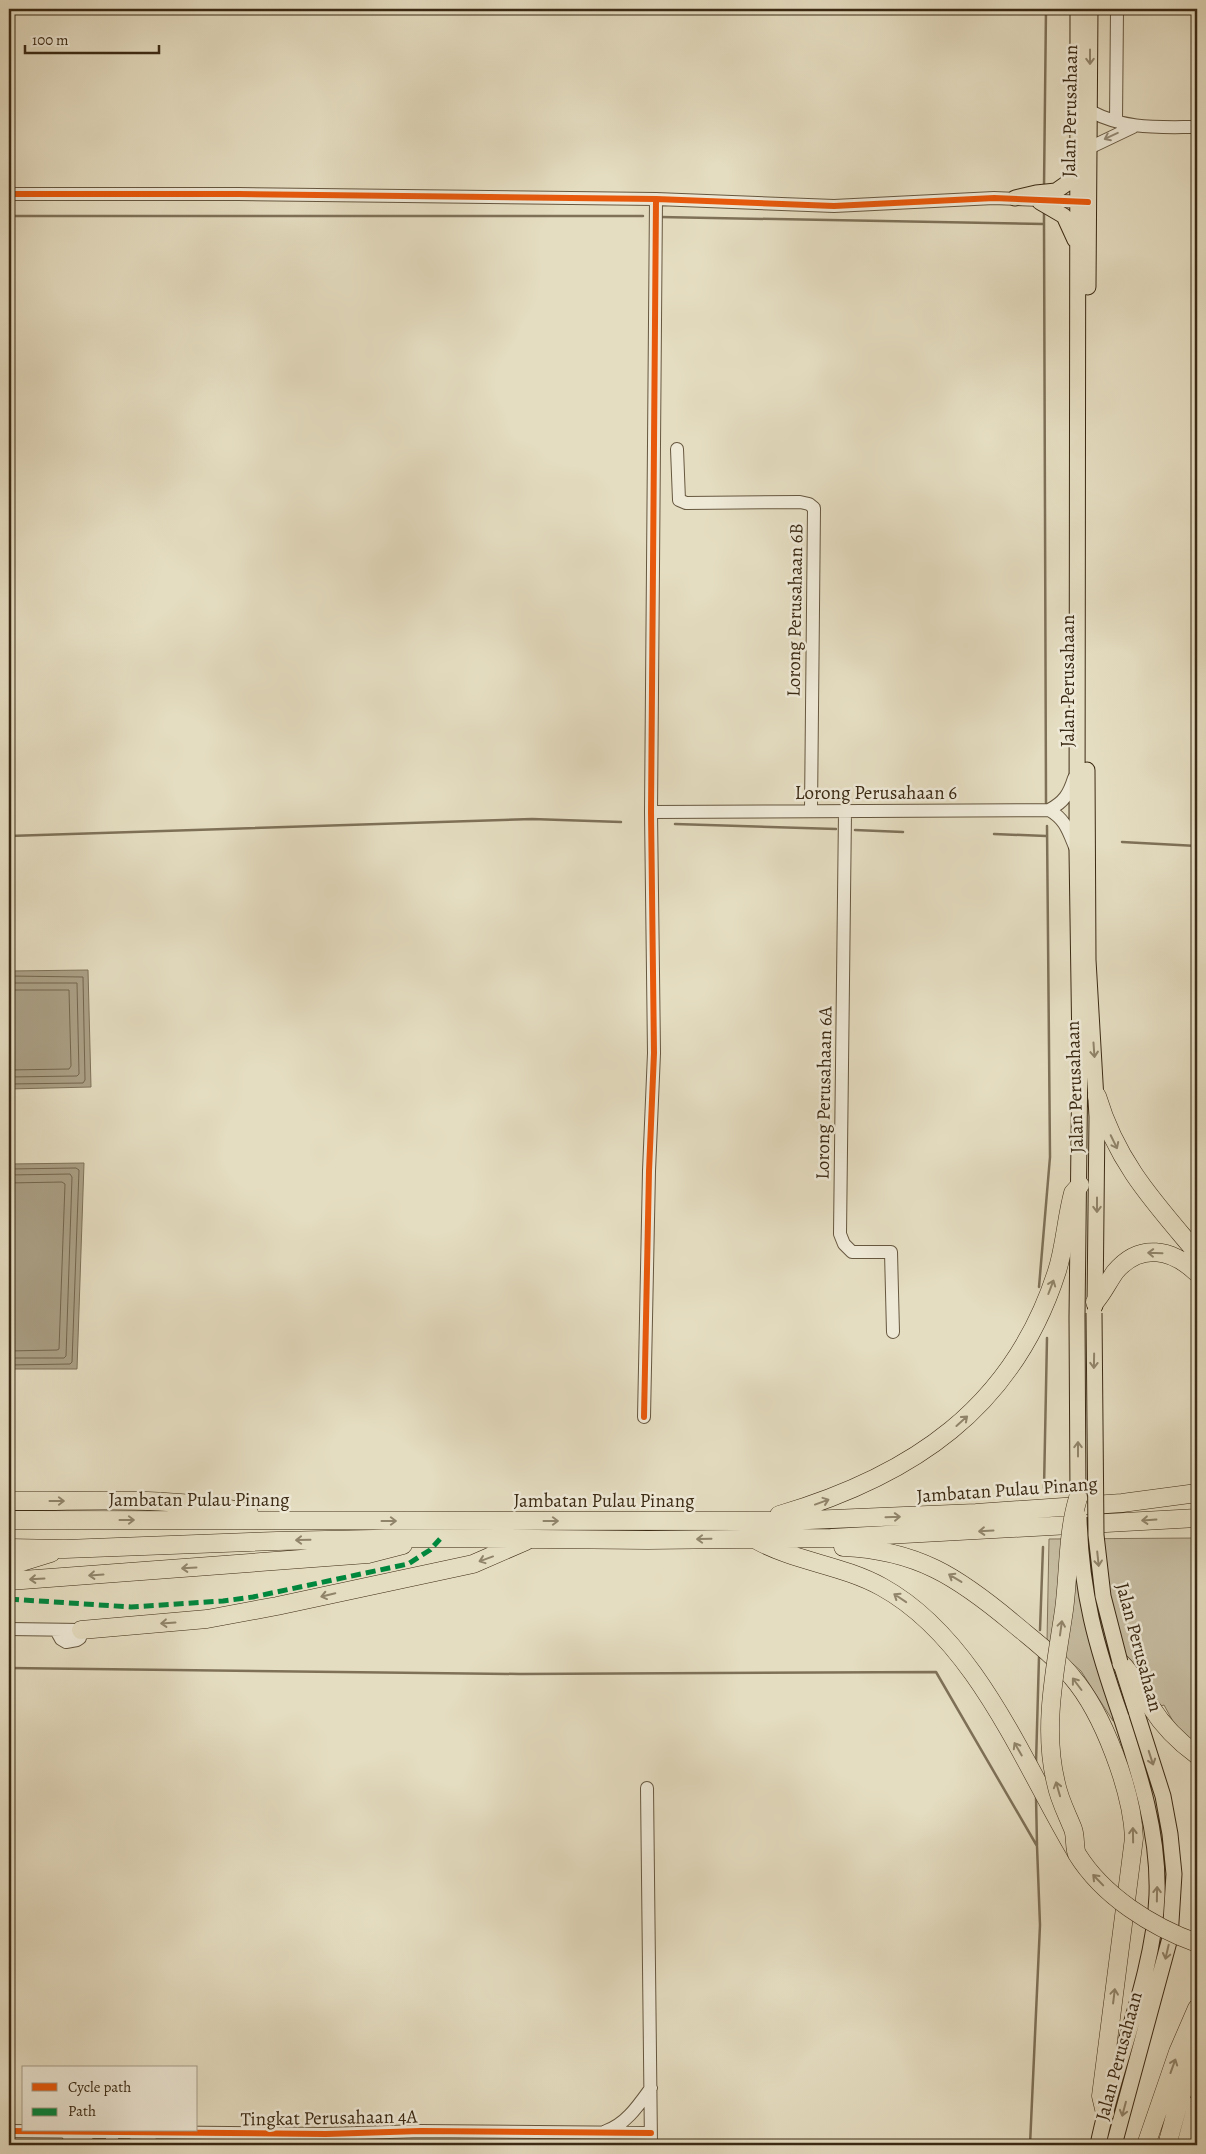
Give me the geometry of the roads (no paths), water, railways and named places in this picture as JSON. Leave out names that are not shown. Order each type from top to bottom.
[{"type":"highway","points":[[1096,1096],[1121,1157],[1137,1181],[1197,1253]]},
{"type":"highway","points":[[759,1521],[818,1503],[870,1482],[928,1448],[979,1404],[1011,1367],[1026,1344],[1041,1314],[1060,1259],[1073,1193],[1080,1185]]},
{"type":"highway","points":[[1168,1218],[1197,1240]]},
{"type":"highway","points":[[1094,1307],[1121,1266],[1133,1257],[1145,1253],[1157,1252],[1175,1256],[1197,1273]]},
{"type":"highway","points":[[1168,1495],[1197,1485]]},
{"type":"highway","name":"Jambatan Pulau Pinang","points":[[9,1520],[759,1521],[976,1513],[1122,1503],[1168,1495],[1197,1493]]},
{"type":"highway","points":[[1076,1852],[1074,1834],[1058,1792],[1053,1770],[1050,1723],[1068,1582],[1072,1519],[1078,1498]]},
{"type":"highway","points":[[9,1501],[113,1500],[192,1504],[226,1508],[281,1521]]},
{"type":"highway","name":"Jambatan Pulau Pinang","points":[[9,1548],[65,1549],[422,1538],[824,1538],[1197,1518]]},
{"type":"highway","name":"Jambatan Pulau Pinang","points":[[9,1581],[368,1554],[390,1550],[422,1538]]},
{"type":"highway","points":[[824,1538],[837,1547],[870,1549],[916,1560],[944,1572],[965,1585],[1062,1666],[1079,1685],[1104,1730],[1128,1800],[1134,1838],[1101,2096],[1105,2113]]},
{"type":"highway","points":[[80,1630],[207,1619],[277,1606],[473,1564],[531,1539]]},
{"type":"highway","points":[[753,1539],[773,1549],[852,1572],[884,1588],[911,1606],[934,1626],[971,1670],[1076,1852],[1103,1885],[1152,1922],[1197,1943]]},
{"type":"highway","points":[[9,1566],[65,1549]]},
{"type":"highway","points":[[1120,1662],[1132,1675],[1159,1719],[1197,1755]]},
{"type":"highway","points":[[1146,2145],[1178,2052],[1197,2008]]},
{"type":"highway","points":[[1167,2145],[1176,2109],[1197,2049]]},
{"type":"highway","points":[[1186,2145],[1197,2104]]},
{"type":"highway","points":[[1157,2145],[1165,2119],[1176,2109]]},
{"type":"main road","name":"Jalan Perusahaan","points":[[1078,9],[1078,165],[1083,202],[1088,960],[1096,1096],[1094,1307],[1096,1535],[1103,1596],[1120,1662],[1167,1814],[1173,1860],[1173,1910],[1165,1960],[1114,2145]]},
{"type":"main road","name":"Jalan Perusahaan","points":[[1090,9],[1089,148],[1078,246],[1077,851],[1080,1185],[1077,1317],[1080,1562],[1085,1598],[1101,1660],[1121,1717],[1148,1808],[1154,1839],[1157,1894],[1153,1932],[1144,1974],[1105,2113],[1098,2145]]},
{"type":"main road","points":[[1056,201],[1078,165]]},
{"type":"main road","points":[[1015,198],[1056,201]]},
{"type":"main road","points":[[1056,201],[1078,246]]},
{"type":"street","points":[[1116,120],[1117,9]]},
{"type":"street","points":[[1090,110],[1104,118],[1133,126],[1197,127]]},
{"type":"street","points":[[1089,148],[1133,126]]},
{"type":"street","points":[[9,194],[238,194],[656,199],[834,206],[1015,198]]},
{"type":"street","points":[[644,1418],[649,1171],[654,1054],[651,812],[656,199]]},
{"type":"street","points":[[1056,201],[1083,202]]},
{"type":"street","name":"Lorong Perusahaan 6B","points":[[677,449],[679,500],[686,503],[800,502],[809,504],[814,508],[811,810]]},
{"type":"street","points":[[1077,768],[1070,794],[1049,810],[1062,819],[1069,829],[1077,851]]},
{"type":"street","name":"Lorong Perusahaan 6","points":[[651,812],[1049,810]]},
{"type":"street","name":"Lorong Perusahaan 6A","points":[[845,812],[840,1234],[844,1244],[852,1252],[891,1252],[893,1332]]},
{"type":"street","points":[[9,1629],[80,1630]]},
{"type":"street","name":"Tingkat Perusahaan 4A","points":[[50,2132],[112,2139],[161,2133],[326,2134],[427,2131],[591,2131],[651,2139],[647,1788]]},
{"type":"street","points":[[591,2131],[607,2131],[620,2124],[631,2114],[650,2088]]},
{"type":"street","name":"Tingkat Perusahaan 4A","points":[[9,2131],[22,2131]]},
{"type":"street","points":[[50,2132],[82,2139],[91,2145]]},
{"type":"street","points":[[132,2145],[145,2136],[161,2133]]},
{"type":"water","points":[[88,970],[91,1087],[9,1089],[9,971]]},
{"type":"water","points":[[84,1163],[77,1369],[9,1369],[9,1164]]},
{"type":"waterway","points":[[1044,187],[1046,9]]},
{"type":"waterway","points":[[1044,210],[1044,224]]},
{"type":"waterway","points":[[9,216],[643,216]]},
{"type":"waterway","points":[[660,217],[1044,224],[1046,803]]},
{"type":"waterway","points":[[9,836],[532,819],[621,822]]},
{"type":"waterway","points":[[675,824],[836,829]]},
{"type":"waterway","points":[[1039,1287],[1050,1157],[1047,826]]},
{"type":"waterway","points":[[855,830],[903,832]]},
{"type":"waterway","points":[[994,834],[1046,836]]},
{"type":"waterway","points":[[1122,842],[1197,846]]},
{"type":"waterway","points":[[1044,1488],[1047,1338]]},
{"type":"waterway","points":[[1040,1630],[1043,1547]]},
{"type":"waterway","points":[[1036,1763],[1039,1657]]},
{"type":"waterway","points":[[9,1668],[520,1674],[936,1672],[1037,1846],[1040,1925],[1030,2145]]},
{"type":"waterway","points":[[1036,1796],[1037,1845]]}]
